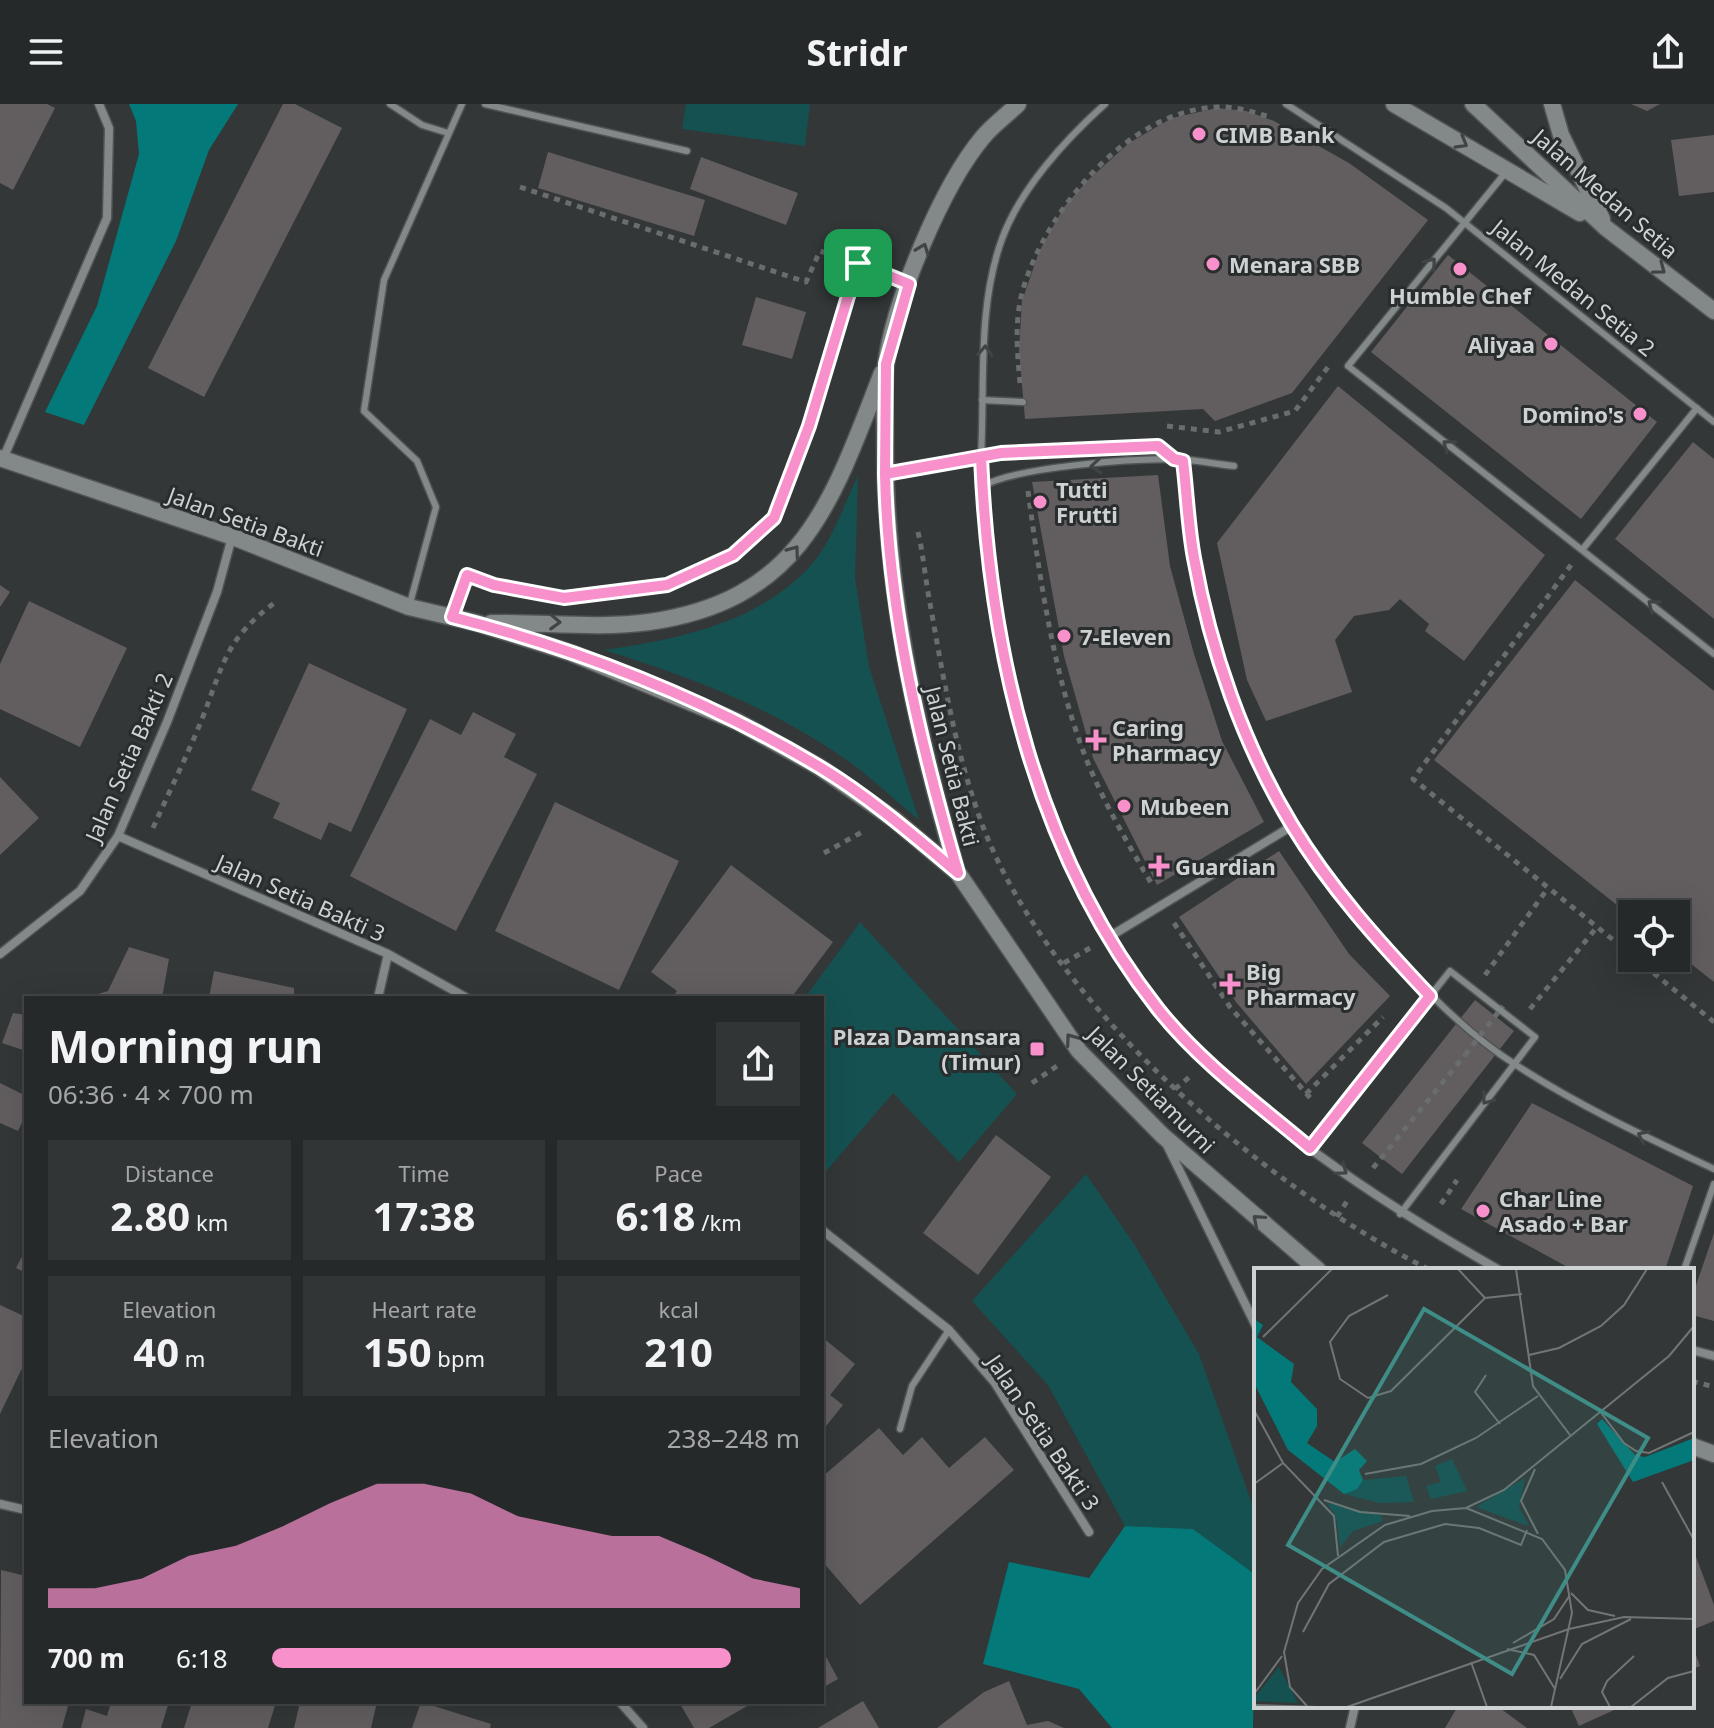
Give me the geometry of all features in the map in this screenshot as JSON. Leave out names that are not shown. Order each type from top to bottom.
[{"type":"street","points":[[1,458],[107,218],[109,128],[99,104]]},
{"type":"street","name":"Jalan Setia Bakti","points":[[477,623],[552,621],[599,625],[649,622],[712,608],[745,594],[789,560],[849,459],[886,364],[909,284],[936,214],[982,138],[1018,104]]},
{"type":"street","points":[[1394,104],[1606,228]]},
{"type":"street","name":"Jalan Medan Setia","points":[[1473,104],[1606,228],[1714,311]]},
{"type":"street","points":[[1552,104],[1561,135],[1606,228]]},
{"type":"street","name":"Jalan Setia Bakti","points":[[886,364],[886,514],[900,631],[923,752],[958,873]]},
{"type":"street","points":[[885,474],[981,457],[996,608],[1024,743],[1074,873],[1109,937],[1158,1010],[1207,1063],[1310,1148],[1400,1214],[1495,1268]]},
{"type":"street","name":"Jalan Setia Bakti","points":[[1,458],[233,537],[409,607],[477,623],[571,653],[738,722],[819,767],[895,820],[958,873]]},
{"type":"street","name":"Jalan Setia Bakti 2","points":[[0,954],[80,891],[118,836],[217,592],[233,537]]},
{"type":"street","points":[[1109,937],[1292,826]]},
{"type":"street","name":"Jalan Setia Bakti 3","points":[[118,836],[388,954],[463,996]]},
{"type":"street","name":"Jalan Setiamurni","points":[[958,873],[1079,1051],[1162,1135],[1316,1268]]},
{"type":"street","points":[[378,996],[388,954]]},
{"type":"street","points":[[1162,1135],[1254,1322]]},
{"type":"street","name":"Jalan Setia Bakti 3","points":[[824,1232],[949,1330],[995,1383],[1089,1532]]},
{"type":"street","points":[[1694,1351],[1714,1356]]},
{"type":"street","points":[[1694,1447],[1714,1454]]},
{"type":"street","points":[[0,1504],[24,1510]]},
{"type":"street","points":[[622,1704],[643,1728]]},
{"type":"street","points":[[1350,1728],[1355,1708]]},
{"type":"lane","points":[[390,104],[422,125],[448,133]]},
{"type":"lane","points":[[409,607],[436,507],[417,461],[364,411],[384,280],[462,104]]},
{"type":"lane","points":[[485,104],[687,151]]},
{"type":"lane","points":[[1105,104],[1038,178],[1002,239],[987,317],[981,457],[1024,451],[1158,446],[1174,459]]},
{"type":"lane","points":[[1286,104],[1348,142],[1464,223],[1348,366],[1714,654]]},
{"type":"lane","name":"Jalan Medan Setia 2","points":[[1507,170],[1464,223],[1714,422]]},
{"type":"lane","points":[[982,400],[1023,402]]},
{"type":"lane","points":[[1582,550],[1697,408]]},
{"type":"lane","points":[[983,486],[998,478],[1026,472],[1174,459],[1234,466]]},
{"type":"lane","points":[[1183,461],[1194,558],[1215,643],[1245,733],[1292,826],[1356,913],[1430,996],[1514,1064],[1608,1120],[1714,1169]]},
{"type":"lane","points":[[1310,1148],[1450,971],[1535,1037],[1400,1214]]},
{"type":"lane","points":[[1685,1268],[1714,1184]]},
{"type":"lane","points":[[900,1429],[912,1386],[949,1330]]},
{"type":"path","points":[[1020,394],[1018,313],[1024,286],[1036,254],[1063,207],[1085,179],[1128,142],[1171,117],[1217,107],[1247,110],[1275,119]]},
{"type":"path","points":[[520,187],[806,282],[820,251],[909,284]]},
{"type":"path","points":[[590,596],[667,585],[689,576],[733,555],[774,518],[809,426],[858,263]]},
{"type":"path","points":[[1172,426],[1219,432]]},
{"type":"path","points":[[1026,483],[1051,625],[1087,760],[1117,825],[1164,906],[1230,1007],[1313,1101]]},
{"type":"path","points":[[1582,550],[1413,779],[1618,944]]},
{"type":"path","points":[[452,617],[467,575],[494,585],[551,595]]},
{"type":"path","points":[[144,848],[202,718],[220,666],[236,637],[277,601]]},
{"type":"path","points":[[824,853],[895,820]]},
{"type":"path","points":[[1485,975],[1548,888]]},
{"type":"path","points":[[1529,1010],[1597,927]]},
{"type":"path","points":[[1064,963],[1089,949]]},
{"type":"path","points":[[1652,972],[1714,1022]]},
{"type":"path","points":[[1337,1217],[1360,1183],[1503,1006]]},
{"type":"path","points":[[1306,1094],[1384,1016]]},
{"type":"path","points":[[1694,1382],[1714,1387]]},
{"type":"shaded area","points":[[129,104],[238,104],[209,150],[176,241],[84,425],[45,412],[97,306],[139,154],[136,121]]},
{"type":"shaded area","points":[[686,104],[810,104],[805,146],[682,129]]},
{"type":"shaded area","points":[[858,476],[855,578],[869,667],[919,820],[849,761],[783,721],[696,681],[604,650],[691,633],[746,613],[772,598],[795,581],[816,559],[834,529]]},
{"type":"shaded area","points":[[860,922],[1017,1094],[959,1162],[893,1093],[824,1174],[824,996],[806,996]]},
{"type":"shaded area","points":[[1086,1174],[1134,1244],[1199,1354],[1254,1509],[1254,1574],[1193,1529],[1125,1526],[1048,1385],[972,1301]]},
{"type":"shaded area","points":[[1125,1526],[1193,1529],[1254,1574],[1253,1728],[1112,1728],[1079,1689],[983,1664],[1009,1562],[1089,1578]]},
{"type":"building","points":[[0,104],[47,104],[55,108],[13,190],[0,183]]},
{"type":"building","points":[[283,104],[295,104],[342,128],[204,397],[148,368]]},
{"type":"building","points":[[1631,104],[1660,104],[1647,111]]},
{"type":"building","name":"Menara SBB","points":[[1217,108],[1246,111],[1274,121],[1349,163],[1428,220],[1292,393],[1215,421],[1203,409],[1025,419],[1019,350],[1022,301],[1039,252],[1064,207],[1129,143],[1172,118]]},
{"type":"building","points":[[1714,135],[1714,192],[1679,196],[1671,140]]},
{"type":"building","points":[[548,152],[705,200],[694,236],[538,188]]},
{"type":"building","points":[[701,157],[798,193],[786,225],[690,189]]},
{"type":"building","points":[[1448,255],[1657,422],[1581,519],[1371,352]]},
{"type":"building","points":[[756,297],[806,312],[792,359],[742,345]]},
{"type":"building","points":[[1338,386],[1545,555],[1464,661],[1425,631],[1429,624],[1400,599],[1389,610],[1354,616],[1335,640],[1352,692],[1266,721],[1247,680],[1217,543]]},
{"type":"building","points":[[1693,442],[1714,459],[1714,619],[1615,539]]},
{"type":"building","points":[[1158,475],[1170,566],[1194,654],[1222,741],[1264,822],[1157,885],[1093,758],[1064,656],[1032,482]]},
{"type":"building","points":[[1575,580],[1714,691],[1714,982],[1690,963],[1690,900],[1618,900],[1618,906],[1434,760]]},
{"type":"building","points":[[0,585],[10,592],[0,607]]},
{"type":"building","points":[[29,601],[127,648],[80,747],[0,709],[0,664]]},
{"type":"building","points":[[309,663],[407,709],[351,832],[329,822],[321,840],[273,818],[280,803],[251,790]]},
{"type":"building","points":[[473,712],[516,734],[504,757],[537,774],[456,931],[350,876],[430,719],[461,735]]},
{"type":"building","points":[[0,777],[39,818],[0,855]]},
{"type":"building","points":[[555,802],[679,861],[619,990],[495,931]]},
{"type":"building","points":[[1279,851],[1349,954],[1390,996],[1306,1084],[1236,1002],[1179,917]]},
{"type":"building","points":[[731,865],[833,942],[792,996],[673,996],[677,991],[651,972]]},
{"type":"building","points":[[129,947],[169,959],[162,996],[92,996],[108,991]]},
{"type":"building","points":[[214,971],[294,988],[294,996],[209,996]]},
{"type":"building","points":[[1475,1000],[1514,1031],[1402,1174],[1362,1143]]},
{"type":"building","points":[[13,1013],[24,1015],[24,1050],[2,1043]]},
{"type":"building","points":[[0,1083],[24,1095],[24,1118],[18,1131],[0,1123]]},
{"type":"building","points":[[1532,1103],[1693,1186],[1666,1268],[1569,1268],[1461,1209]]},
{"type":"building","points":[[996,1135],[1051,1177],[978,1275],[923,1233]]},
{"type":"building","points":[[1714,1233],[1714,1321],[1694,1316],[1694,1291]]},
{"type":"building","points":[[24,1253],[24,1272],[16,1268]]},
{"type":"building","points":[[0,1305],[24,1316],[24,1364],[0,1414]]},
{"type":"building","points":[[824,1339],[855,1364],[830,1395],[843,1405],[824,1429]]},
{"type":"building","points":[[879,1428],[903,1455],[922,1437],[949,1468],[985,1437],[1014,1470],[860,1605],[824,1563],[824,1475]]},
{"type":"building","points":[[1694,1551],[1714,1605],[1714,1621],[1694,1629]]},
{"type":"building","points":[[1,1570],[24,1576],[24,1704],[68,1704],[62,1728],[0,1728]]},
{"type":"building","points":[[1694,1650],[1700,1666],[1694,1668]]},
{"type":"building","points":[[824,1653],[838,1679],[824,1687]]},
{"type":"building","points":[[1009,1681],[1027,1725],[1048,1721],[1064,1728],[937,1728],[984,1692]]},
{"type":"building","points":[[863,1701],[879,1728],[818,1728]]},
{"type":"building","points":[[110,1704],[168,1704],[161,1728],[81,1728],[86,1709],[107,1716]]},
{"type":"building","points":[[191,1704],[275,1704],[268,1728],[184,1728]]},
{"type":"building","points":[[300,1704],[377,1704],[371,1728],[294,1728]]},
{"type":"building","points":[[420,1704],[491,1724],[490,1728],[412,1728]]},
{"type":"building","points":[[680,1704],[751,1704],[709,1728],[694,1728]]},
{"type":"building","points":[[1457,1708],[1500,1708],[1527,1728],[1445,1728]]},
{"type":"building","points":[[1571,1708],[1619,1708],[1579,1726]]},
{"type":"place","name":"CIMB Bank","points":[[1199,134]]},
{"type":"place","name":"Menara SBB","points":[[1213,264]]},
{"type":"place","name":"Humble Chef","points":[[1460,269]]},
{"type":"place","name":"Aliyaa","points":[[1551,344]]},
{"type":"place","name":"Domino's","points":[[1640,414]]},
{"type":"place","name":"Tutti Frutti","points":[[1040,502]]},
{"type":"place","name":"7-Eleven","points":[[1064,636]]},
{"type":"place","name":"Caring Pharmacy","points":[[1096,740]]},
{"type":"place","name":"Mubeen","points":[[1124,806]]},
{"type":"place","name":"Guardian","points":[[1159,866]]},
{"type":"place","name":"Big Pharmacy","points":[[1230,984]]},
{"type":"place","name":"Plaza Damansara (Timur)","points":[[1037,1049]]},
{"type":"place","name":"Char Line Asado + Bar","points":[[1483,1211]]},
{"type":"route","points":[[858,263],[847,308],[809,426],[774,518],[733,555],[667,585],[616,594],[564,598],[494,585],[467,575],[452,617],[571,653],[738,722],[819,767],[895,820],[958,873],[923,752],[900,631],[886,514],[885,474],[994,454],[1024,451],[1158,446],[1174,459],[1183,461],[1194,558],[1215,643],[1245,733],[1292,826],[1356,913],[1430,996],[1310,1148],[1207,1063],[1158,1010],[1109,937],[1074,873],[1041,794],[1013,696],[996,608],[981,457],[885,474],[886,364],[909,284],[858,263]]}]
